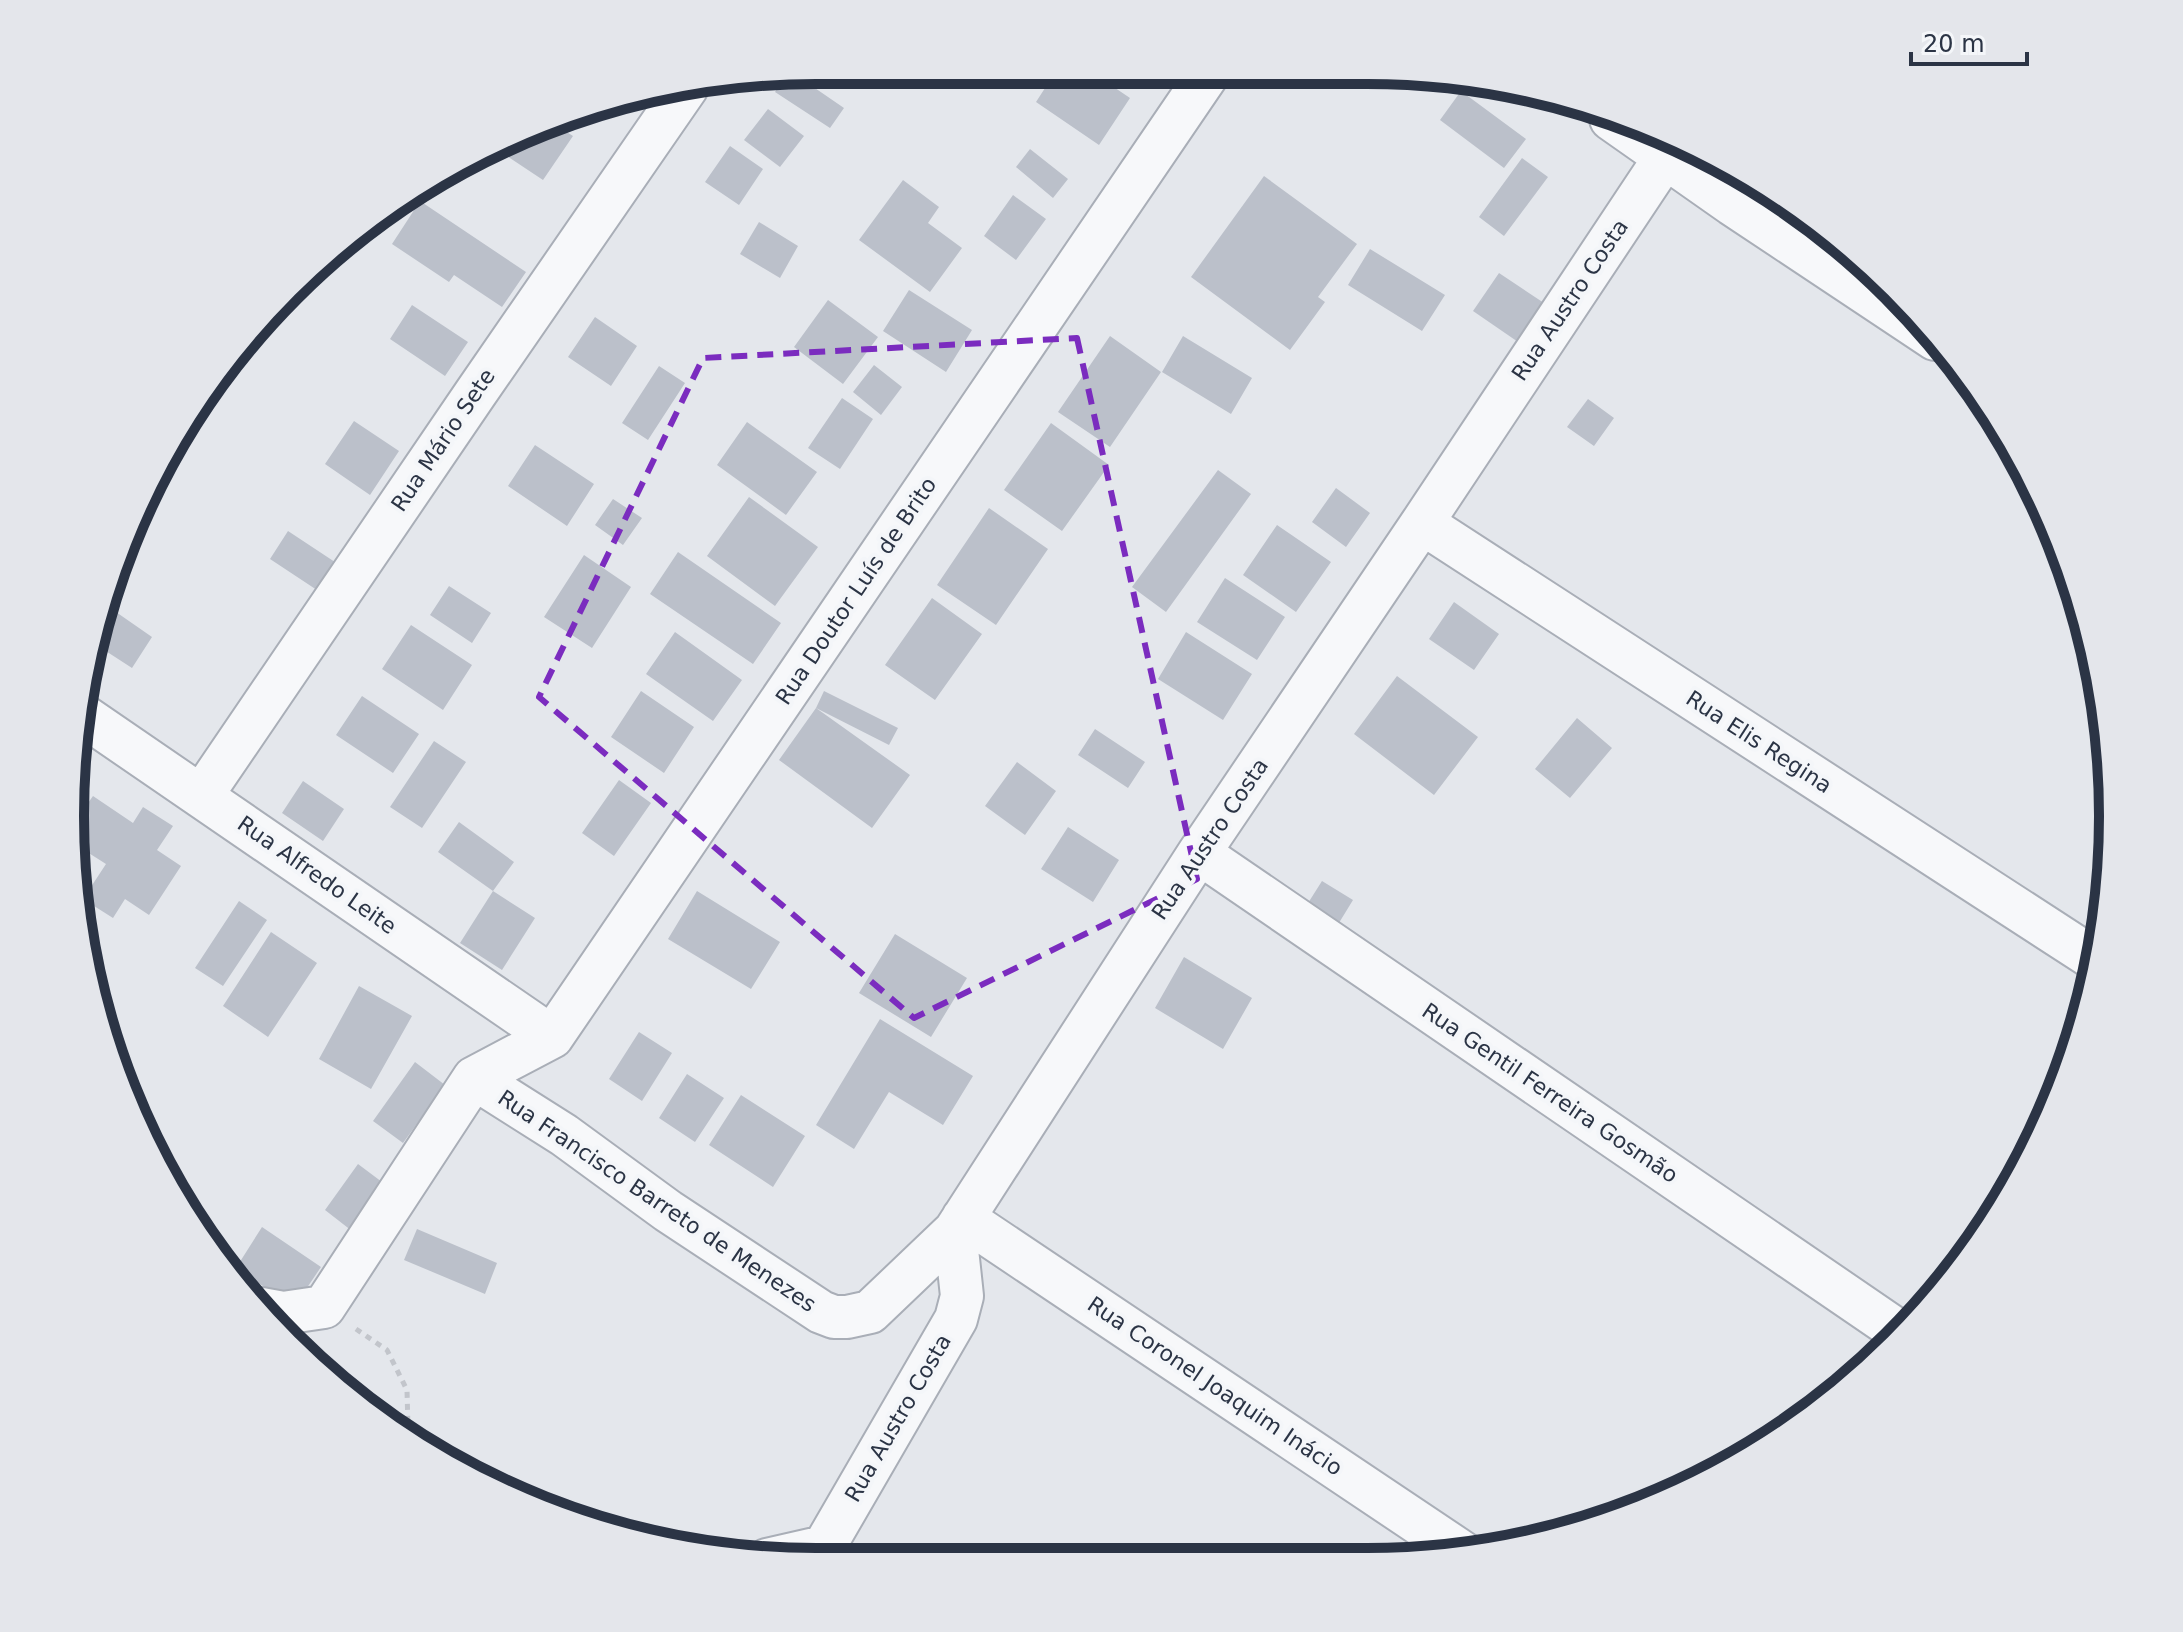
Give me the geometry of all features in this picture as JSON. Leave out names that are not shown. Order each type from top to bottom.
[{"type":"street","name":"Rua Doutor Luís de Brito","points":[[474,1078],[552,1037],[1201,84]]},
{"type":"street","name":"Rua Mário Sete","points":[[202,795],[680,97]]},
{"type":"street","points":[[1636,136],[1666,156],[1740,192],[1895,309]]},
{"type":"street","name":"Rua Austro Costa","points":[[830,1548],[956,1319],[962,1296],[959,1224],[1199,853],[1666,156]]},
{"type":"street","name":"Rua Elis Regina","points":[[1422,523],[2086,953]]},
{"type":"street","name":"Rua Alfredo Leite","points":[[90,720],[552,1037]]},
{"type":"street","name":"Rua Gentil Ferreira Gosmão","points":[[1199,853],[1892,1327]]},
{"type":"street","points":[[278,1312],[324,1307],[474,1078]]},
{"type":"street","name":"Rua Francisco Barreto de Menezes","points":[[474,1078],[564,1135],[693,1228],[821,1312],[834,1317],[870,1312],[959,1224]]},
{"type":"street","name":"Rua Coronel Joaquim Inácio","points":[[959,1224],[1448,1543]]},
{"type":"path","points":[[324,1307],[387,1350],[407,1390],[408,1424]]},
{"type":"highlighted area","points":[[1077,338],[1197,879],[914,1018],[539,697],[703,358]]},
{"type":"building","points":[[809,84],[844,108],[830,128],[775,92],[779,86]]},
{"type":"building","points":[[1048,84],[1109,84],[1130,98],[1099,145],[1036,102]]},
{"type":"building","points":[[1461,91],[1526,139],[1504,168],[1440,120]]},
{"type":"building","points":[[768,109],[804,136],[780,167],[744,140]]},
{"type":"building","points":[[563,130],[573,136],[543,180],[504,154]]},
{"type":"building","points":[[730,146],[763,169],[739,205],[705,182]]},
{"type":"building","points":[[1030,149],[1068,179],[1053,198],[1016,167]]},
{"type":"building","points":[[1522,158],[1548,177],[1504,236],[1479,217]]},
{"type":"building","points":[[1264,176],[1357,244],[1318,297],[1325,302],[1290,350],[1191,277]]},
{"type":"building","points":[[903,180],[939,207],[928,223],[962,248],[930,292],[859,240]]},
{"type":"building","points":[[1013,195],[1046,219],[1016,260],[984,236]]},
{"type":"building","points":[[420,201],[526,272],[502,307],[454,275],[449,282],[392,244]]},
{"type":"building","points":[[759,222],[798,246],[780,278],[740,254]]},
{"type":"building","points":[[1370,249],[1445,295],[1422,331],[1348,285]]},
{"type":"building","points":[[1499,273],[1547,305],[1521,344],[1473,311]]},
{"type":"building","points":[[909,290],[972,330],[946,372],[883,331]]},
{"type":"building","points":[[828,300],[878,337],[843,384],[794,347]]},
{"type":"building","points":[[412,305],[468,342],[445,376],[390,339]]},
{"type":"building","points":[[595,317],[637,346],[611,386],[568,357]]},
{"type":"building","points":[[1110,336],[1161,372],[1110,447],[1058,412]]},
{"type":"building","points":[[1183,336],[1252,378],[1231,414],[1162,372]]},
{"type":"building","points":[[874,365],[902,387],[881,415],[853,392]]},
{"type":"building","points":[[659,366],[685,383],[648,440],[622,423]]},
{"type":"building","points":[[842,398],[873,419],[840,469],[808,448]]},
{"type":"building","points":[[1588,399],[1614,418],[1594,446],[1567,427]]},
{"type":"building","points":[[354,421],[399,451],[370,495],[325,464]]},
{"type":"building","points":[[747,422],[817,472],[786,515],[717,465]]},
{"type":"building","points":[[1051,423],[1109,465],[1062,531],[1004,490]]},
{"type":"building","points":[[535,445],[594,484],[567,526],[508,486]]},
{"type":"building","points":[[1218,470],[1251,494],[1166,612],[1132,587]]},
{"type":"building","points":[[1336,488],[1370,513],[1346,547],[1312,522]]},
{"type":"building","points":[[749,497],[818,547],[775,606],[707,556]]},
{"type":"building","points":[[613,499],[642,518],[623,545],[595,525]]},
{"type":"building","points":[[989,508],[1048,549],[996,625],[937,585]]},
{"type":"building","points":[[1277,525],[1331,562],[1296,612],[1243,575]]},
{"type":"building","points":[[288,531],[347,570],[329,598],[270,559]]},
{"type":"building","points":[[678,552],[781,623],[753,664],[650,594]]},
{"type":"building","points":[[584,555],[631,587],[592,648],[544,617]]},
{"type":"building","points":[[1225,578],[1285,617],[1257,660],[1197,622]]},
{"type":"building","points":[[449,586],[491,613],[472,643],[430,615]]},
{"type":"building","points":[[932,598],[982,634],[935,700],[885,665]]},
{"type":"building","points":[[1454,602],[1499,634],[1474,670],[1429,639]]},
{"type":"building","points":[[116,612],[152,637],[132,668],[104,650]]},
{"type":"building","points":[[411,625],[472,665],[443,710],[382,669]]},
{"type":"building","points":[[675,632],[742,680],[713,721],[646,674]]},
{"type":"building","points":[[1186,632],[1252,674],[1223,720],[1158,679]]},
{"type":"building","points":[[1397,676],[1478,737],[1434,795],[1354,734]]},
{"type":"building","points":[[641,691],[694,727],[664,773],[611,737]]},
{"type":"building","points":[[824,691],[898,728],[889,745],[816,708]]},
{"type":"building","points":[[362,696],[419,734],[393,773],[336,735]]},
{"type":"building","points":[[816,708],[910,775],[872,828],[779,760]]},
{"type":"building","points":[[1577,718],[1612,748],[1570,798],[1535,769]]},
{"type":"building","points":[[1095,729],[1145,762],[1128,788],[1078,755]]},
{"type":"building","points":[[434,741],[466,762],[422,828],[390,807]]},
{"type":"building","points":[[1017,762],[1056,791],[1025,835],[985,806]]},
{"type":"building","points":[[619,780],[651,803],[614,856],[582,833]]},
{"type":"building","points":[[303,781],[344,809],[323,841],[282,813]]},
{"type":"building","points":[[93,796],[133,823],[143,807],[173,826],[157,850],[181,866],[149,915],[125,899],[113,918],[89,903],[88,891],[106,864],[85,851],[84,808]]},
{"type":"building","points":[[459,822],[514,862],[493,891],[438,852]]},
{"type":"building","points":[[1068,827],[1119,860],[1093,902],[1041,869]]},
{"type":"building","points":[[1322,881],[1353,900],[1334,931],[1303,911]]},
{"type":"building","points":[[493,891],[535,918],[502,970],[460,943]]},
{"type":"building","points":[[697,891],[780,942],[751,989],[668,939]]},
{"type":"building","points":[[239,901],[267,920],[223,986],[195,968]]},
{"type":"building","points":[[271,932],[317,963],[268,1037],[223,1006]]},
{"type":"building","points":[[895,934],[967,978],[931,1037],[859,993]]},
{"type":"building","points":[[1184,957],[1252,998],[1223,1049],[1155,1008]]},
{"type":"building","points":[[359,986],[412,1016],[371,1089],[319,1059]]},
{"type":"building","points":[[880,1019],[973,1076],[943,1125],[889,1092],[854,1149],[816,1125]]},
{"type":"building","points":[[639,1032],[672,1053],[642,1101],[609,1079]]},
{"type":"building","points":[[415,1062],[445,1085],[403,1143],[373,1121]]},
{"type":"building","points":[[687,1074],[724,1098],[695,1142],[659,1118]]},
{"type":"building","points":[[741,1095],[805,1136],[773,1187],[709,1145]]},
{"type":"building","points":[[358,1164],[386,1185],[352,1231],[325,1210]]},
{"type":"building","points":[[262,1227],[321,1267],[294,1307],[245,1274],[238,1265]]},
{"type":"building","points":[[417,1229],[497,1263],[485,1294],[404,1260]]}]
